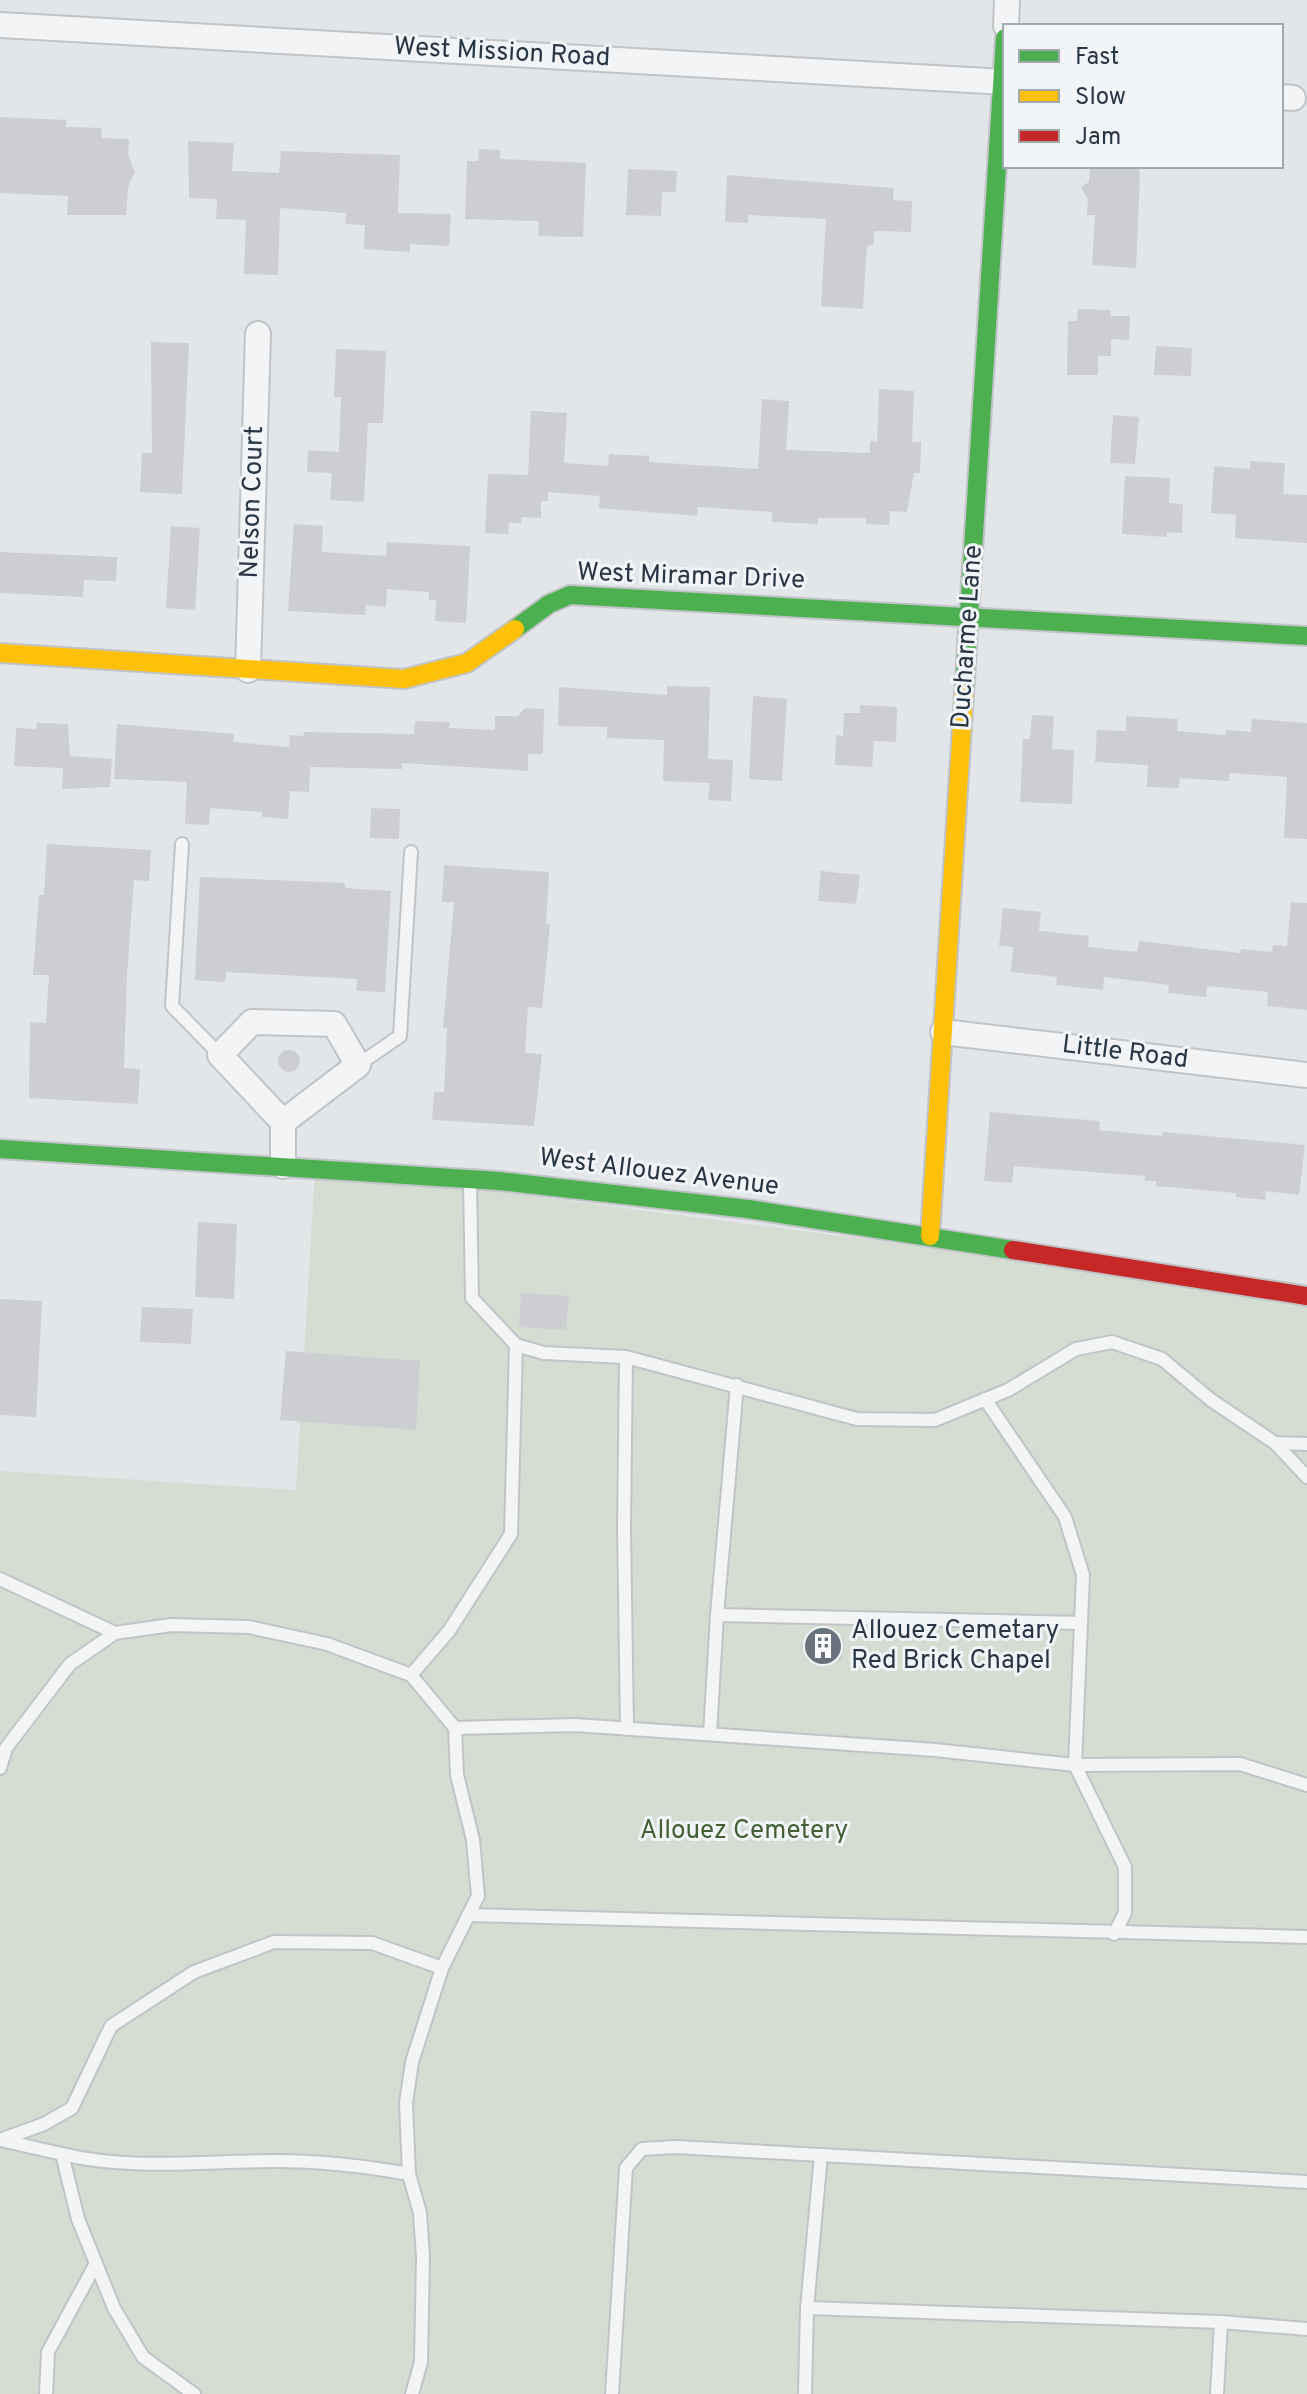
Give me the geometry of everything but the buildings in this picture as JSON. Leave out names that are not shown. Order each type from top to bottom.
[{"type":"street","points":[[1006,24],[1007,0]]},
{"type":"street","name":"West Mission Road","points":[[0,25],[1003,82]]},
{"type":"street","name":"Ducharme Lane","points":[[930,1236],[1003,97]]},
{"type":"street","name":"Nelson Court","points":[[248,670],[258,334]]},
{"type":"street","name":"West Miramar Drive","points":[[0,653],[404,679],[430,675],[467,663],[549,604],[570,595],[1307,636]]},
{"type":"street","points":[[283,1122],[358,1065],[334,1024],[252,1022],[220,1055],[283,1122],[283,1166]]},
{"type":"street","name":"Little Road","points":[[943,1032],[1307,1075]]},
{"type":"street","name":"West Allouez Avenue","points":[[0,1149],[470,1178],[725,1206],[1307,1296]]},
{"type":"lane","points":[[182,844],[172,1006],[220,1055]]},
{"type":"lane","points":[[358,1065],[400,1036],[411,852]]},
{"type":"lane","points":[[470,1178],[472,1298],[516,1345],[544,1353],[626,1357],[857,1419],[935,1420],[985,1399],[1076,1349],[1112,1342],[1162,1359],[1211,1400],[1275,1443],[1307,1477]]},
{"type":"lane","points":[[411,1675],[449,1631],[511,1534],[516,1345]]},
{"type":"lane","points":[[626,1357],[624,1527],[627,1729]]},
{"type":"lane","points":[[710,1734],[737,1385]]},
{"type":"lane","points":[[985,1399],[1065,1517],[1083,1575],[1075,1765],[1125,1867],[1125,1913],[1114,1934]]},
{"type":"lane","points":[[1275,1443],[1307,1444]]},
{"type":"lane","points":[[0,1579],[115,1633]]},
{"type":"lane","points":[[717,1615],[1081,1623]]},
{"type":"lane","points":[[0,1768],[6,1748],[70,1664],[115,1633],[171,1625],[249,1627],[327,1644],[411,1675],[455,1728],[457,1775],[473,1840],[478,1896],[442,1968],[412,2062],[406,2103],[409,2174],[420,2213],[423,2257],[421,2362],[412,2394]]},
{"type":"lane","points":[[455,1728],[575,1725],[935,1750],[1075,1765],[1240,1764],[1307,1785]]},
{"type":"lane","points":[[468,1915],[1307,1937]]},
{"type":"lane","points":[[2,2140],[72,2108],[111,2026],[194,1972],[274,1942],[372,1943],[442,1968]]},
{"type":"lane","points":[[2,2140],[62,2154],[132,2165],[277,2161],[353,2164],[409,2174]]},
{"type":"lane","points":[[612,2394],[626,2168],[642,2149],[676,2147],[1307,2182]]},
{"type":"lane","points":[[62,2154],[94,2267],[143,2357],[194,2394]]},
{"type":"lane","points":[[805,2394],[807,2308],[821,2155]]},
{"type":"lane","points":[[46,2394],[48,2352],[94,2267]]},
{"type":"lane","points":[[807,2308],[1221,2322],[1307,2329]]},
{"type":"lane","points":[[1217,2394],[1221,2322]]},
{"type":"green space","name":"Allouez Cemetery","points":[[315,1168],[1307,1296],[1307,2394],[0,2394],[0,1471],[296,1490]]},
{"type":"traffic: fast","points":[[964,694],[1003,70]]},
{"type":"traffic: fast","points":[[515,629],[549,604],[570,595],[1307,636]]},
{"type":"traffic: fast","points":[[0,1149],[499,1181],[748,1209],[1013,1250]]},
{"type":"traffic: slow","points":[[0,653],[404,679],[467,663],[515,629]]},
{"type":"traffic: slow","points":[[930,1236],[964,694]]},
{"type":"traffic: jam","points":[[1013,1250],[1307,1296]]},
{"type":"place","name":"Allouez Cemetary Red Brick Chapel","points":[[823,1646]]}]
